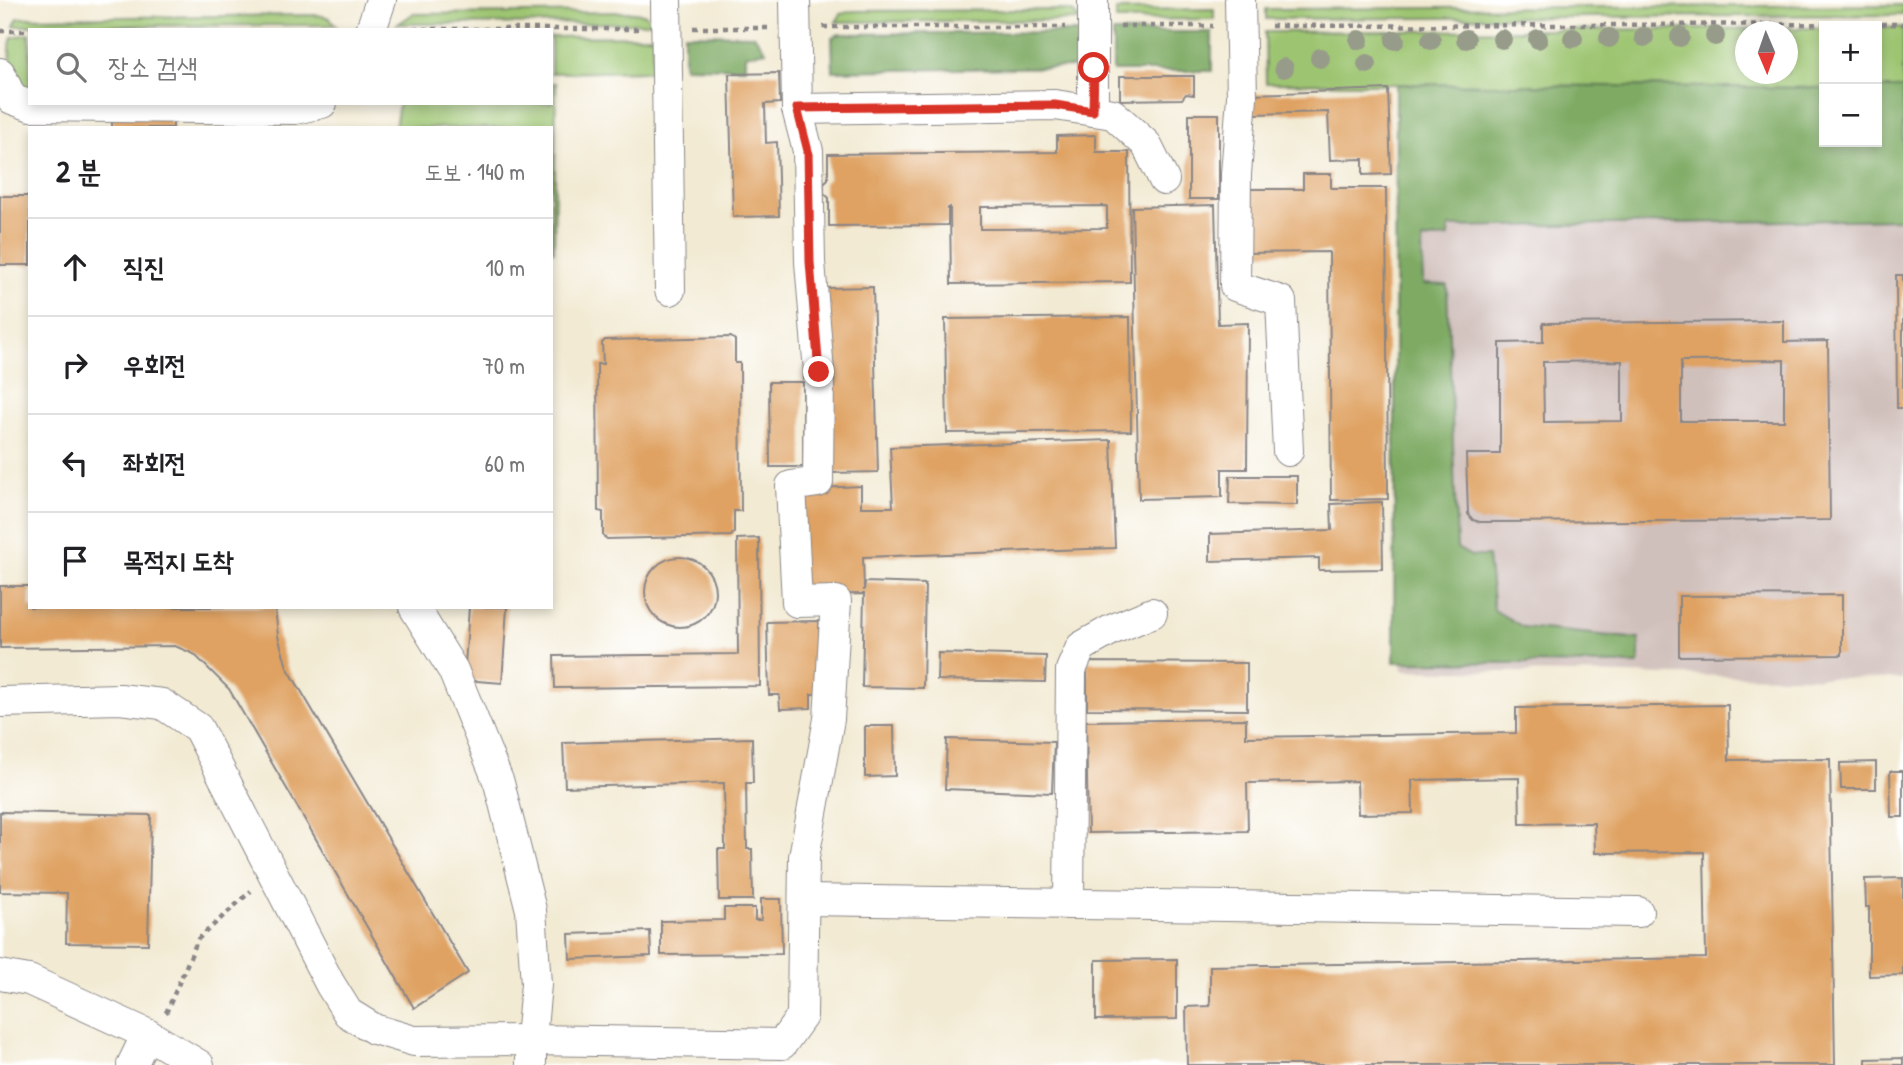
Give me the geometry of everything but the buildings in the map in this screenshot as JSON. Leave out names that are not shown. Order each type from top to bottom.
[{"type":"street","points":[[372,28],[381,0]]},
{"type":"street","points":[[666,0],[670,290]]},
{"type":"street","points":[[0,702],[120,699],[162,704],[198,728],[342,1003],[348,1013],[374,1030],[414,1041],[531,1052],[782,1054],[802,1016],[804,857],[829,719],[836,601],[797,602],[791,486],[818,482],[819,372],[810,262],[808,151],[797,108],[796,0]]},
{"type":"street","points":[[1093,0],[1093,111]]},
{"type":"street","points":[[1240,0],[1242,97],[1236,174],[1235,286],[1281,301],[1288,451]]},
{"type":"street","points":[[0,73],[12,99],[28,105]]},
{"type":"street","points":[[28,105],[295,109],[313,105]]},
{"type":"street","points":[[797,108],[1055,105],[1113,114],[1146,144],[1164,180]]},
{"type":"street","points":[[415,609],[453,670],[499,783],[531,910],[536,984],[531,1052]]},
{"type":"street","points":[[1069,904],[1071,670],[1081,647],[1152,613]]},
{"type":"street","points":[[805,900],[1638,912]]},
{"type":"street","points":[[0,975],[29,980],[147,1034],[199,1065]]},
{"type":"street","points":[[132,1065],[147,1034]]},
{"type":"path","points":[[0,31],[28,31]]},
{"type":"path","points":[[147,1034],[165,1017],[198,939],[272,872]]},
{"type":"shaded area","points":[[1407,75],[1735,75],[1735,84],[1798,84],[1798,75],[1819,75],[1819,147],[1882,147],[1882,75],[1903,75],[1903,679],[1402,670]]},
{"type":"green space","points":[[1903,5],[1903,15],[1266,19],[1266,9]]},
{"type":"green space","points":[[1214,9],[1214,19],[1116,20],[1116,10]]},
{"type":"green space","points":[[852,11],[1073,12],[1079,20],[836,22],[841,14]]},
{"type":"green space","points":[[637,12],[646,15],[652,23],[398,24],[413,14]]},
{"type":"green space","points":[[318,15],[329,18],[336,25],[14,26],[18,18]]},
{"type":"green space","points":[[1903,27],[1903,88],[1882,88],[1882,28]]},
{"type":"green space","points":[[1798,28],[1819,28],[1819,88],[1266,83],[1265,32],[1735,29],[1735,84],[1798,84]]},
{"type":"green space","points":[[1081,32],[1081,67],[833,71],[832,38],[839,34]]},
{"type":"green space","points":[[1113,32],[1212,32],[1212,71],[1113,71]]},
{"type":"green space","points":[[28,34],[28,93],[11,60],[12,37]]},
{"type":"green space","points":[[684,34],[754,35],[766,51],[745,55],[745,68],[684,67]]},
{"type":"green space","points":[[653,36],[652,71],[553,73],[553,37]]},
{"type":"green space","points":[[553,83],[556,83],[554,251],[553,126],[395,126],[399,105],[553,105]]},
{"type":"green space","points":[[1396,84],[1819,88],[1819,147],[1882,147],[1882,88],[1903,88],[1903,219],[1449,227],[1448,237],[1422,240],[1423,284],[1447,285],[1457,548],[1471,556],[1488,556],[1494,610],[1523,627],[1639,639],[1639,664],[1394,662]]},
{"type":"route","points":[[819,372],[810,262],[808,151],[797,108],[1055,105],[1093,111],[1094,68]]}]
